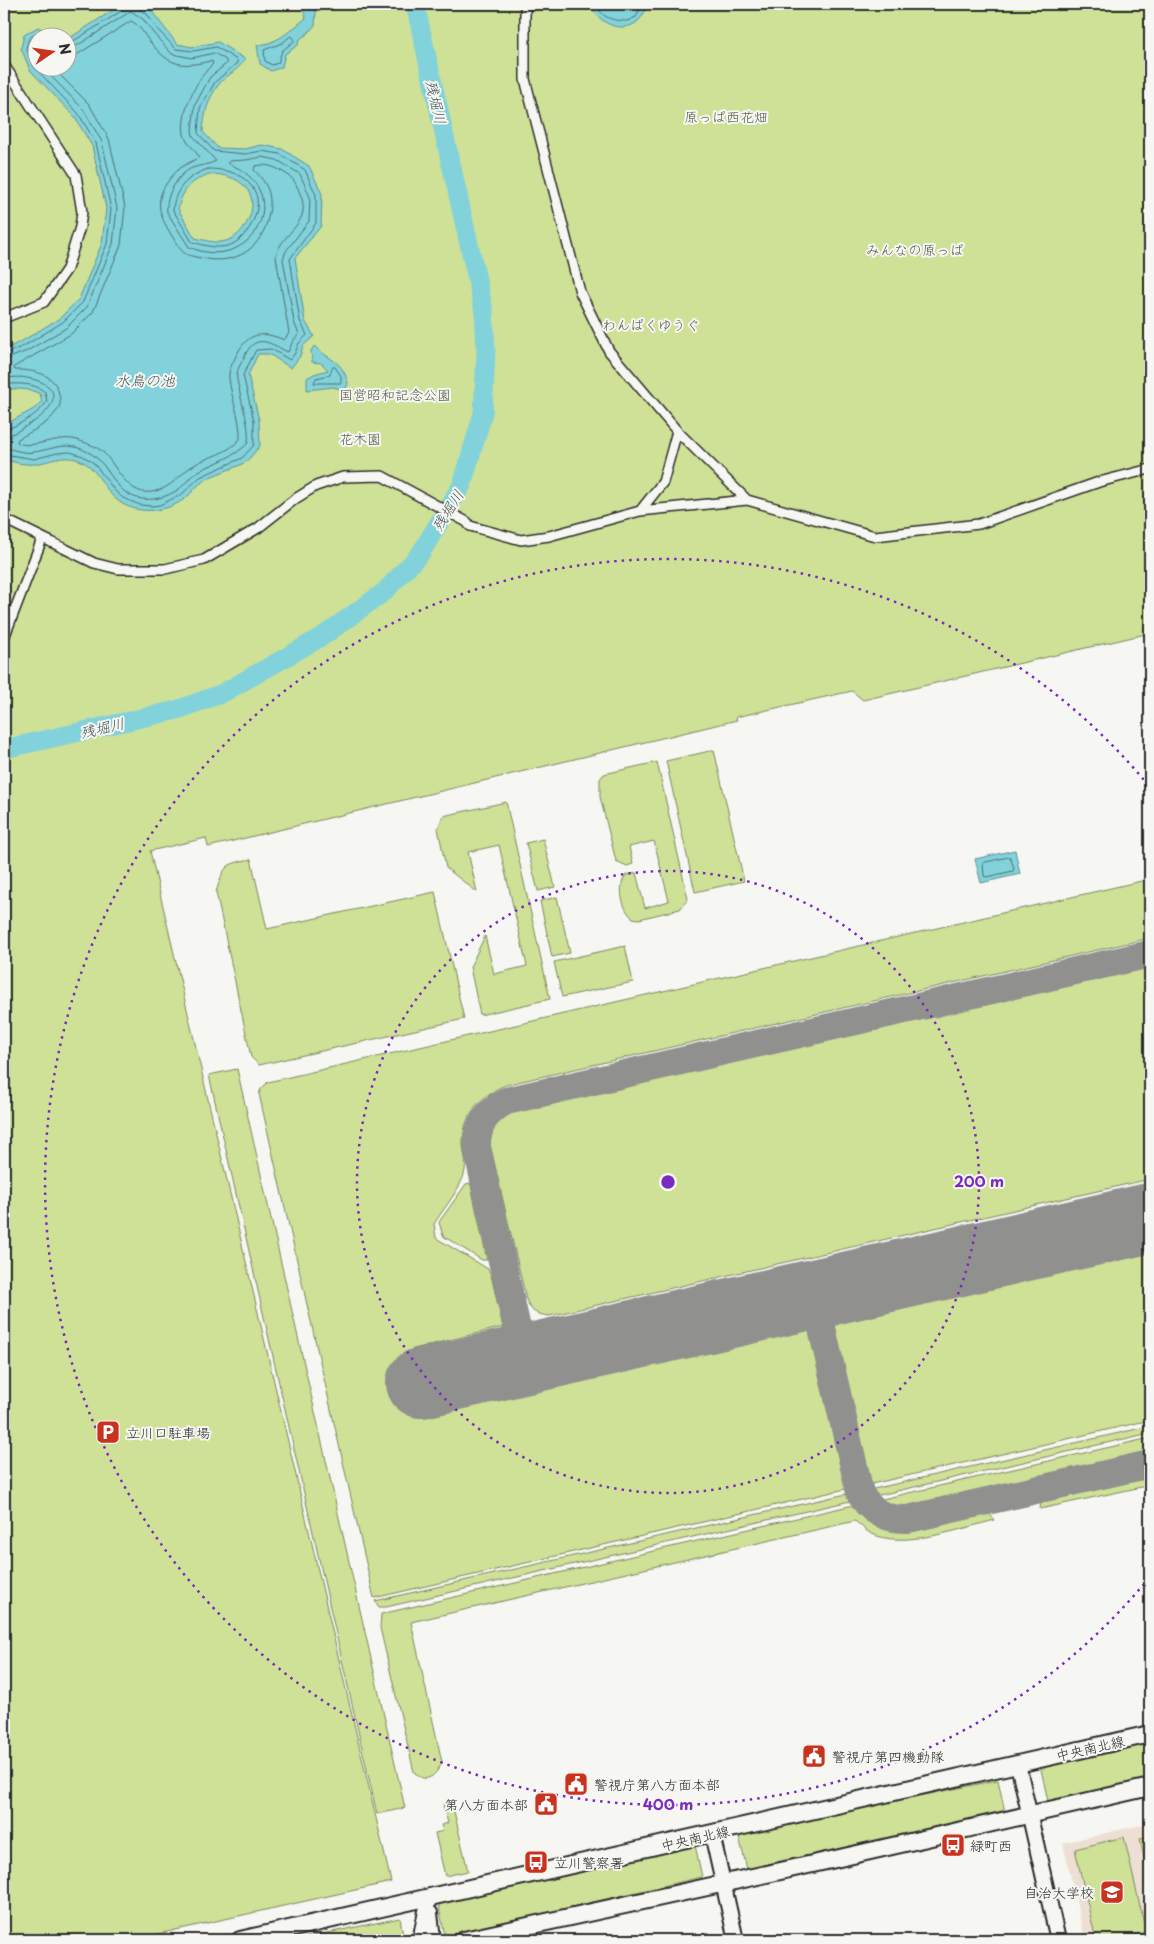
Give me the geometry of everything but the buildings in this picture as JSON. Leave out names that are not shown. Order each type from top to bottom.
[{"type":"main road","name":"中央南北線","points":[[240,1940],[1150,1734]]},
{"type":"main road","points":[[464,1940],[723,1884],[1150,1787]]},
{"type":"street","points":[[525,4],[524,79],[580,292],[609,351],[677,431],[747,500]]},
{"type":"street","points":[[4,65],[76,176],[82,212],[80,227],[67,269],[44,302],[4,318]]},
{"type":"street","points":[[640,511],[663,482],[677,431]]},
{"type":"street","points":[[4,519],[94,563],[118,569],[165,569],[204,560],[258,528],[294,499],[316,486],[343,477],[382,476],[467,522],[470,526],[521,540],[566,531],[640,511],[747,500],[875,536],[979,524],[1099,482],[1150,469]]},
{"type":"street","points":[[4,638],[42,539]]},
{"type":"street","points":[[1018,1764],[1058,1940]]},
{"type":"street","points":[[712,1834],[736,1940]]},
{"type":"street","points":[[420,1940],[429,1897]]},
{"type":"street","points":[[429,1897],[433,1940]]},
{"type":"shaded area","name":"自治大学校","points":[[1150,1823],[1150,1940],[1085,1940],[1063,1843]]},
{"type":"green space","name":"国営昭和記念公園","points":[[4,4],[1150,4],[1150,633],[863,700],[852,691],[736,717],[737,720],[208,847],[206,838],[150,851],[391,1882],[131,1940],[4,1940]]},
{"type":"green space","points":[[714,750],[744,881],[695,892],[666,761]]},
{"type":"green space","points":[[657,762],[688,899],[680,909],[639,919],[633,918],[629,914],[622,898],[622,885],[626,875],[636,873],[645,908],[669,901],[654,841],[629,847],[633,864],[627,866],[616,861],[600,797],[600,779],[604,774]]},
{"type":"green space","points":[[506,802],[550,999],[480,1015],[470,967],[485,936],[494,974],[527,966],[499,845],[468,852],[477,892],[446,868],[438,828],[443,816]]},
{"type":"green space","points":[[543,839],[555,887],[538,891],[526,843]]},
{"type":"green space","points":[[251,859],[267,929],[435,892],[464,1019],[259,1065],[251,1057],[216,892],[221,876],[226,868],[235,863]]},
{"type":"green space","points":[[1150,879],[1150,938],[509,1084],[491,1092],[477,1104],[471,1112],[464,1130],[465,1166],[461,1183],[434,1224],[436,1238],[488,1269],[503,1327],[413,1349],[428,1415],[809,1331],[815,1334],[819,1340],[854,1487],[374,1598],[259,1094],[268,1082]]},
{"type":"green space","points":[[557,897],[570,953],[552,957],[540,901]]},
{"type":"green space","points":[[625,946],[633,982],[562,997],[554,962]]},
{"type":"green space","points":[[1150,966],[1150,1179],[549,1316],[537,1313],[530,1307],[526,1299],[490,1144],[495,1126],[511,1112],[517,1109]]},
{"type":"green space","points":[[237,1069],[405,1808],[377,1814],[209,1075]]},
{"type":"green space","points":[[470,1183],[487,1260],[482,1260],[443,1236],[439,1222],[466,1184]]},
{"type":"green space","points":[[1150,1251],[1150,1420],[867,1485],[832,1338],[836,1325],[846,1320]]},
{"type":"green space","points":[[1150,1426],[1150,1433],[875,1496],[869,1490]]},
{"type":"green space","points":[[1150,1438],[1150,1454],[919,1507],[897,1509],[878,1500]]},
{"type":"green space","points":[[1134,1474],[1142,1479],[1146,1486],[1040,1509],[1041,1503],[1048,1494]]},
{"type":"green space","points":[[855,1492],[859,1499],[386,1607],[379,1607],[375,1601]]},
{"type":"green space","points":[[862,1503],[873,1514],[887,1521],[902,1523],[934,1520],[980,1508],[987,1511],[995,1520],[932,1536],[898,1539],[883,1538],[870,1533],[855,1521],[411,1622],[442,1762],[434,1775],[430,1777],[423,1778],[414,1772],[380,1628],[381,1614]]},
{"type":"green space","points":[[1150,1740],[1150,1778],[1048,1801],[1040,1765]]},
{"type":"green space","points":[[998,1780],[1005,1812],[747,1869],[738,1833]]},
{"type":"green space","points":[[452,1803],[468,1871],[445,1876],[435,1833],[443,1831],[441,1825],[448,1823],[443,1804]]},
{"type":"green space","points":[[1150,1836],[1150,1887],[1140,1839]]},
{"type":"green space","points":[[1124,1837],[1146,1932],[1111,1940],[1096,1940],[1075,1849]]},
{"type":"green space","points":[[695,1845],[702,1877],[445,1936],[438,1902]]},
{"type":"green space","points":[[400,1918],[404,1940],[293,1940]]},
{"type":"water","name":"水鳥の池","points":[[137,4],[150,9],[177,44],[192,47],[218,42],[245,59],[240,66],[220,83],[212,94],[204,119],[203,132],[218,148],[245,149],[262,145],[282,149],[309,166],[322,194],[321,226],[295,258],[305,321],[314,336],[303,346],[300,356],[291,368],[269,354],[258,354],[248,375],[259,420],[260,446],[244,463],[207,479],[179,503],[162,509],[137,509],[121,503],[110,493],[86,463],[73,458],[62,458],[30,464],[4,459],[4,425],[34,409],[42,401],[40,394],[32,391],[4,389],[4,350],[60,318],[79,299],[102,243],[106,208],[92,146],[74,116],[38,78],[78,78],[78,33],[121,5]],"holes":[[[209,174],[228,177],[239,182],[248,191],[252,203],[250,217],[242,230],[232,239],[218,242],[195,238],[178,209],[185,191],[192,183]]]},
{"type":"water","points":[[301,4],[312,4],[316,12],[315,25],[300,39],[298,45],[285,54],[282,67],[271,71],[260,64],[257,45],[277,39],[306,18]]},
{"type":"water","points":[[591,4],[648,4],[640,19],[632,25],[618,27],[598,17]]},
{"type":"water","name":"水鳥の池","points":[[28,33],[28,65],[21,48],[24,35]]},
{"type":"water","points":[[314,346],[343,370],[348,384],[345,390],[333,387],[307,390],[307,378],[328,370],[321,363],[312,362],[311,351]]},
{"type":"water","points":[[1015,850],[1020,874],[981,883],[975,859]]},
{"type":"waterway","name":"残堀川","points":[[4,749],[177,710],[223,693],[323,636],[384,592],[420,554],[462,485],[483,413],[486,351],[484,311],[415,4]]},
{"type":"taxiway","points":[[524,1360],[477,1148],[478,1132],[484,1120],[499,1105],[506,1101],[1150,954]]},
{"type":"taxiway","points":[[814,1294],[860,1493],[868,1505],[880,1513],[893,1518],[908,1519],[1150,1464]]},
{"type":"runway","points":[[421,1383],[1150,1218]]},
{"type":"place","name":"立川口駐車場","points":[[108,1432]]},
{"type":"place","name":"警視庁第四機動隊","points":[[814,1756]]},
{"type":"place","name":"警視庁第八方面本部","points":[[576,1784]]},
{"type":"place","name":"第八方面本部","points":[[546,1804]]},
{"type":"place","name":"緑町西","points":[[953,1845]]},
{"type":"place","name":"立川警察署","points":[[536,1862]]},
{"type":"place","name":"自治大学校","points":[[1112,1892]]},
{"type":"park label","name":"原っぱ西花畑","points":[[726,116]]},
{"type":"park label","name":"みんなの原っぱ","points":[[915,249]]},
{"type":"park label","name":"わんぱくゆうぐ","points":[[651,324]]},
{"type":"park label","name":"花木園","points":[[360,438]]}]
